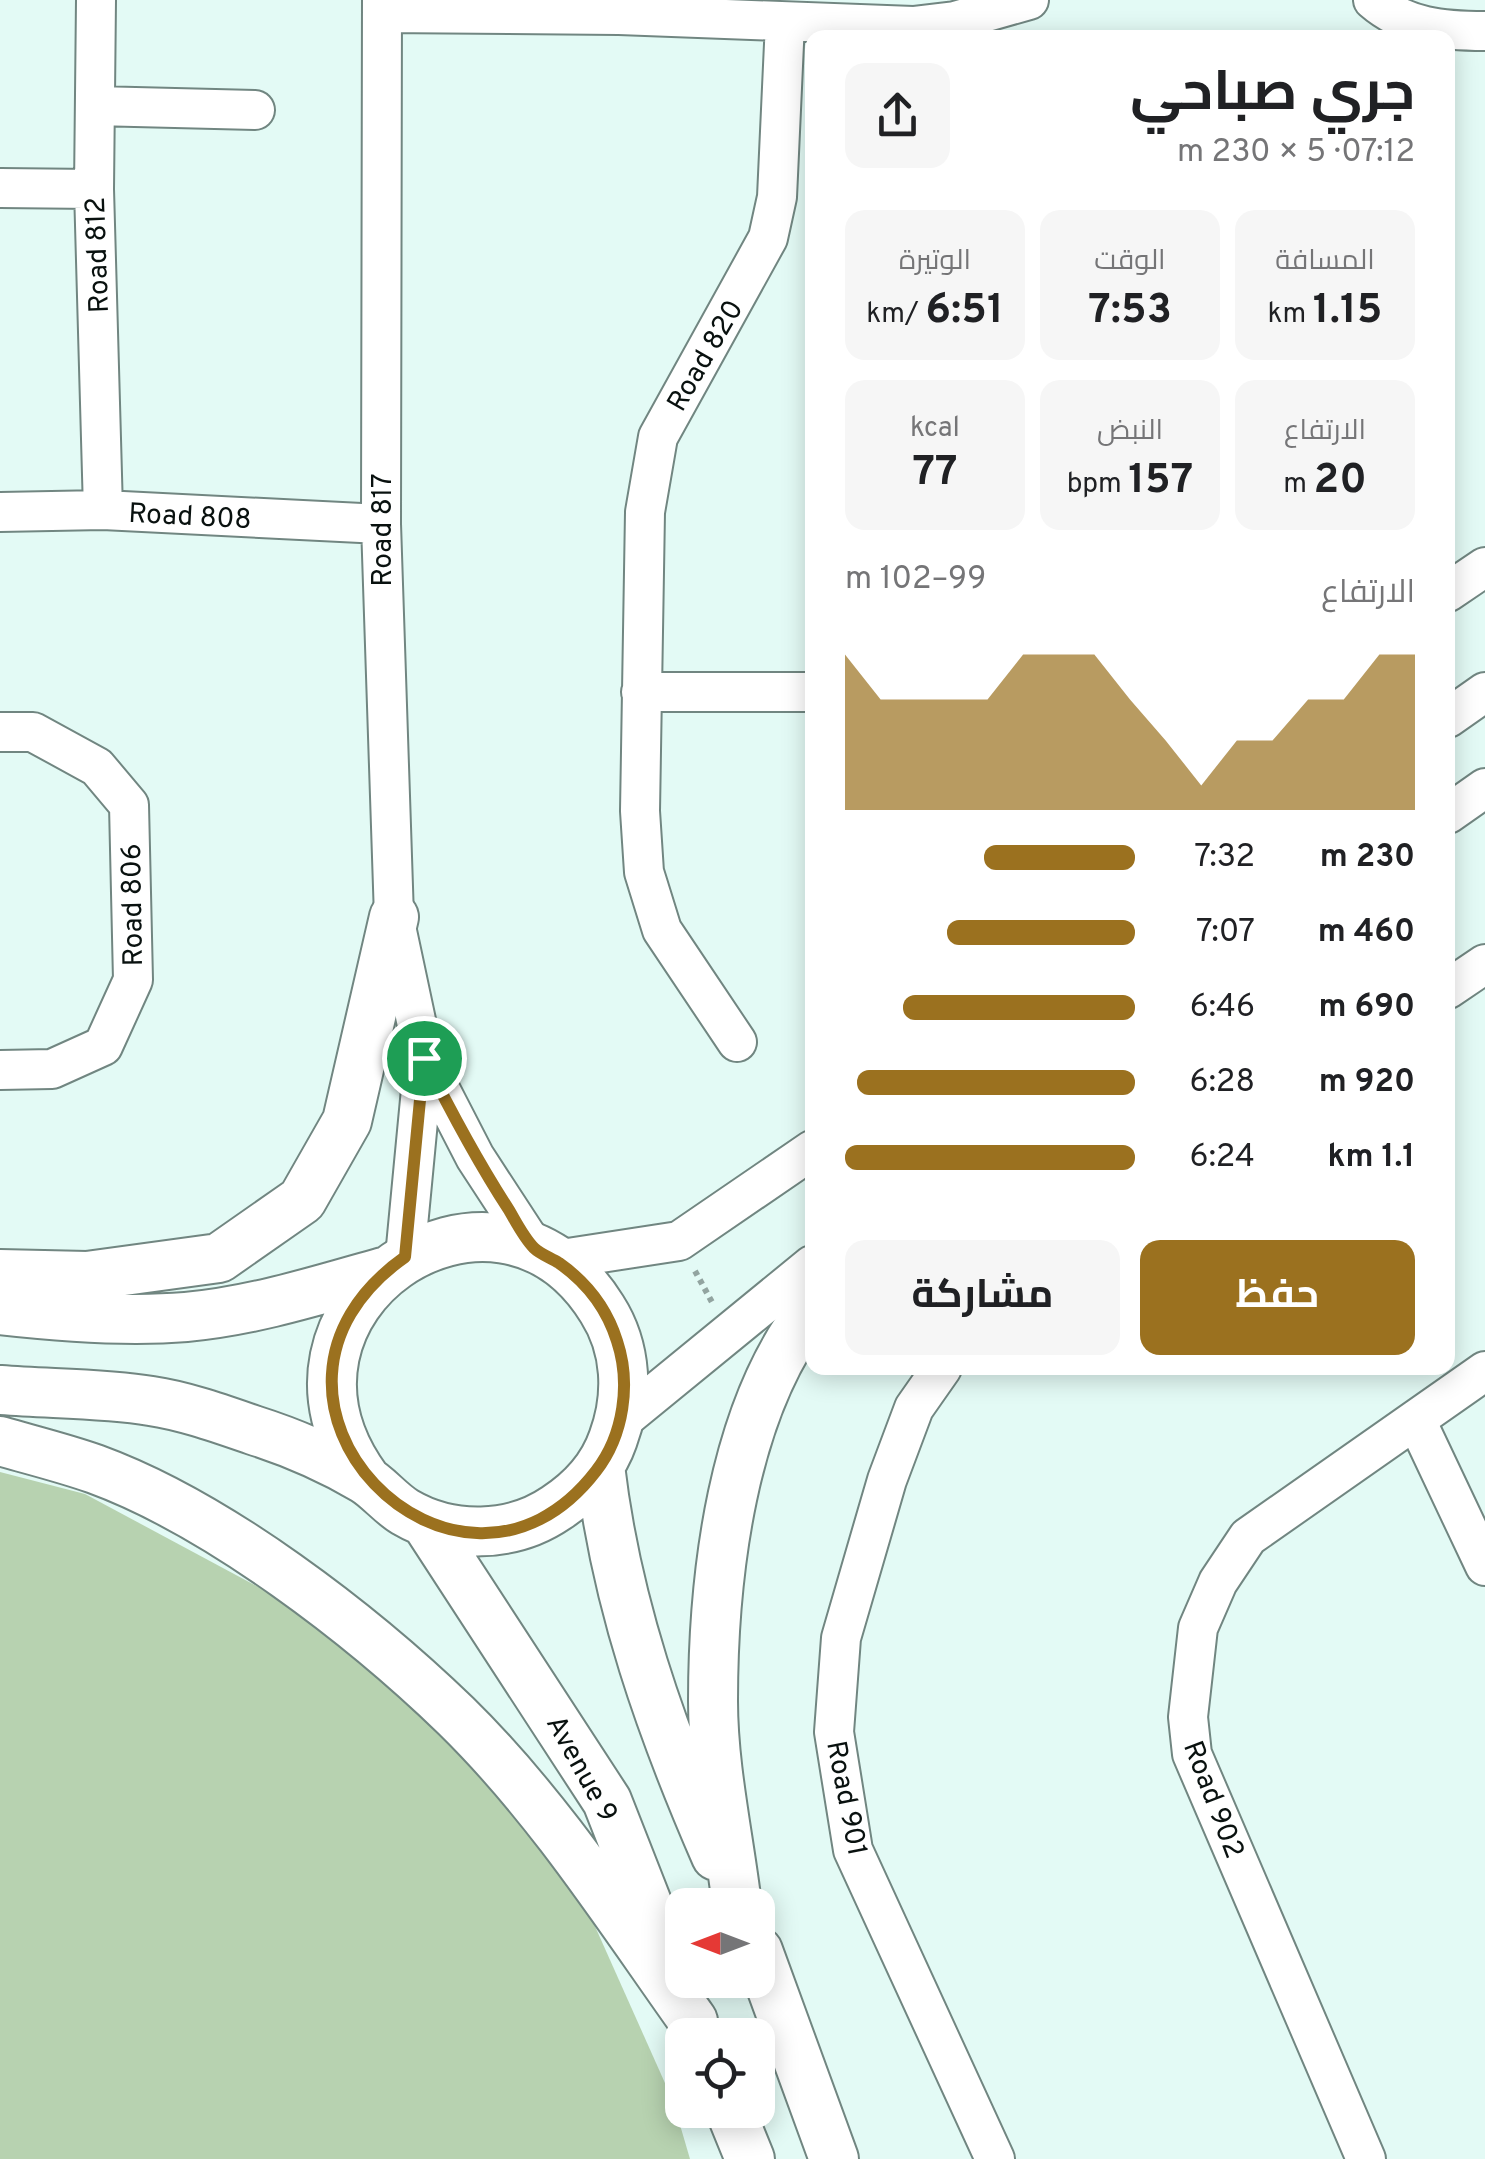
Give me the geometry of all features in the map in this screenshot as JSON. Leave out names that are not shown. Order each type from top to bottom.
[{"type":"main road","points":[[0,1274],[87,1276],[219,1258],[302,1200],[347,1122],[394,917]]},
{"type":"main road","points":[[0,1310],[60,1317],[186,1317],[280,1300],[394,1264],[457,1239],[498,1240],[545,1255],[594,1296],[618,1342],[623,1368],[620,1422],[600,1466],[570,1499],[526,1524],[476,1532],[426,1522],[385,1498],[368,1481],[342,1440],[332,1376],[349,1315],[394,1264]]},
{"type":"main road","points":[[735,1888],[713,1703],[724,1530],[759,1409],[793,1334],[805,1318]]},
{"type":"main road","points":[[0,1390],[153,1401],[291,1444],[368,1481]]},
{"type":"main road","points":[[0,1441],[97,1470],[203,1523],[330,1610],[457,1716],[567,1843],[689,2018]]},
{"type":"main road","points":[[600,1466],[625,1613],[685,1785],[730,1888]]},
{"type":"main road","name":"Avenue 9","points":[[426,1522],[607,1801],[692,2018]]},
{"type":"main road","points":[[775,1998],[834,2159]]},
{"type":"main road","points":[[737,2128],[750,2159]]},
{"type":"street","name":"Road 812","points":[[96,0],[94,189],[104,510]]},
{"type":"street","points":[[382,6],[620,7],[785,22],[914,26],[955,21],[1029,0]]},
{"type":"street","name":"Road 817","points":[[382,6],[380,524],[394,917],[424,1058],[474,1158],[545,1255]]},
{"type":"street","points":[[1382,18],[1438,30]]},
{"type":"street","name":"Road 820","points":[[737,1042],[677,956],[651,902],[641,841],[641,692],[650,462],[670,413],[768,238],[777,197],[785,22]]},
{"type":"street","points":[[1455,31],[1485,31]]},
{"type":"street","points":[[95,106],[255,110]]},
{"type":"street","points":[[0,188],[94,189]]},
{"type":"street","name":"Road 808","points":[[0,512],[104,510],[380,524]]},
{"type":"street","points":[[1455,587],[1485,566]]},
{"type":"street","points":[[641,692],[805,692]]},
{"type":"street","points":[[1455,713],[1485,692]]},
{"type":"street","name":"Road 806","points":[[0,732],[32,732],[98,766],[129,805],[132,980],[104,1046],[52,1069],[0,1070]]},
{"type":"street","points":[[1455,809],[1485,788]]},
{"type":"street","points":[[1455,985],[1485,964]]},
{"type":"street","name":"Road 817","points":[[394,1264],[424,1058]]},
{"type":"street","points":[[545,1255],[679,1241],[805,1155]]},
{"type":"street","points":[[620,1422],[805,1270]]},
{"type":"street","name":"Road 902","points":[[1366,2159],[1192,1754],[1188,1717],[1198,1628],[1218,1582],[1248,1537],[1485,1371]]},
{"type":"street","name":"Road 901","points":[[937,1375],[914,1408],[887,1480],[842,1638],[834,1732],[853,1850],[995,2159]]},
{"type":"street","points":[[1416,1420],[1485,1566]]},
{"type":"path","points":[[679,1241],[728,1331]]},
{"type":"green space","points":[[0,1472],[85,1494],[279,1598],[466,1744],[577,1886],[665,2083],[665,2128],[681,2128],[690,2159],[0,2159]]},
{"type":"route","points":[[424,1058],[474,1158],[534,1249],[556,1260],[594,1296],[618,1342],[623,1368],[620,1422],[600,1466],[570,1499],[550,1513],[501,1530],[451,1530],[405,1512],[385,1498],[353,1462],[335,1415],[333,1364],[349,1315],[383,1272],[405,1257],[424,1058]]}]
